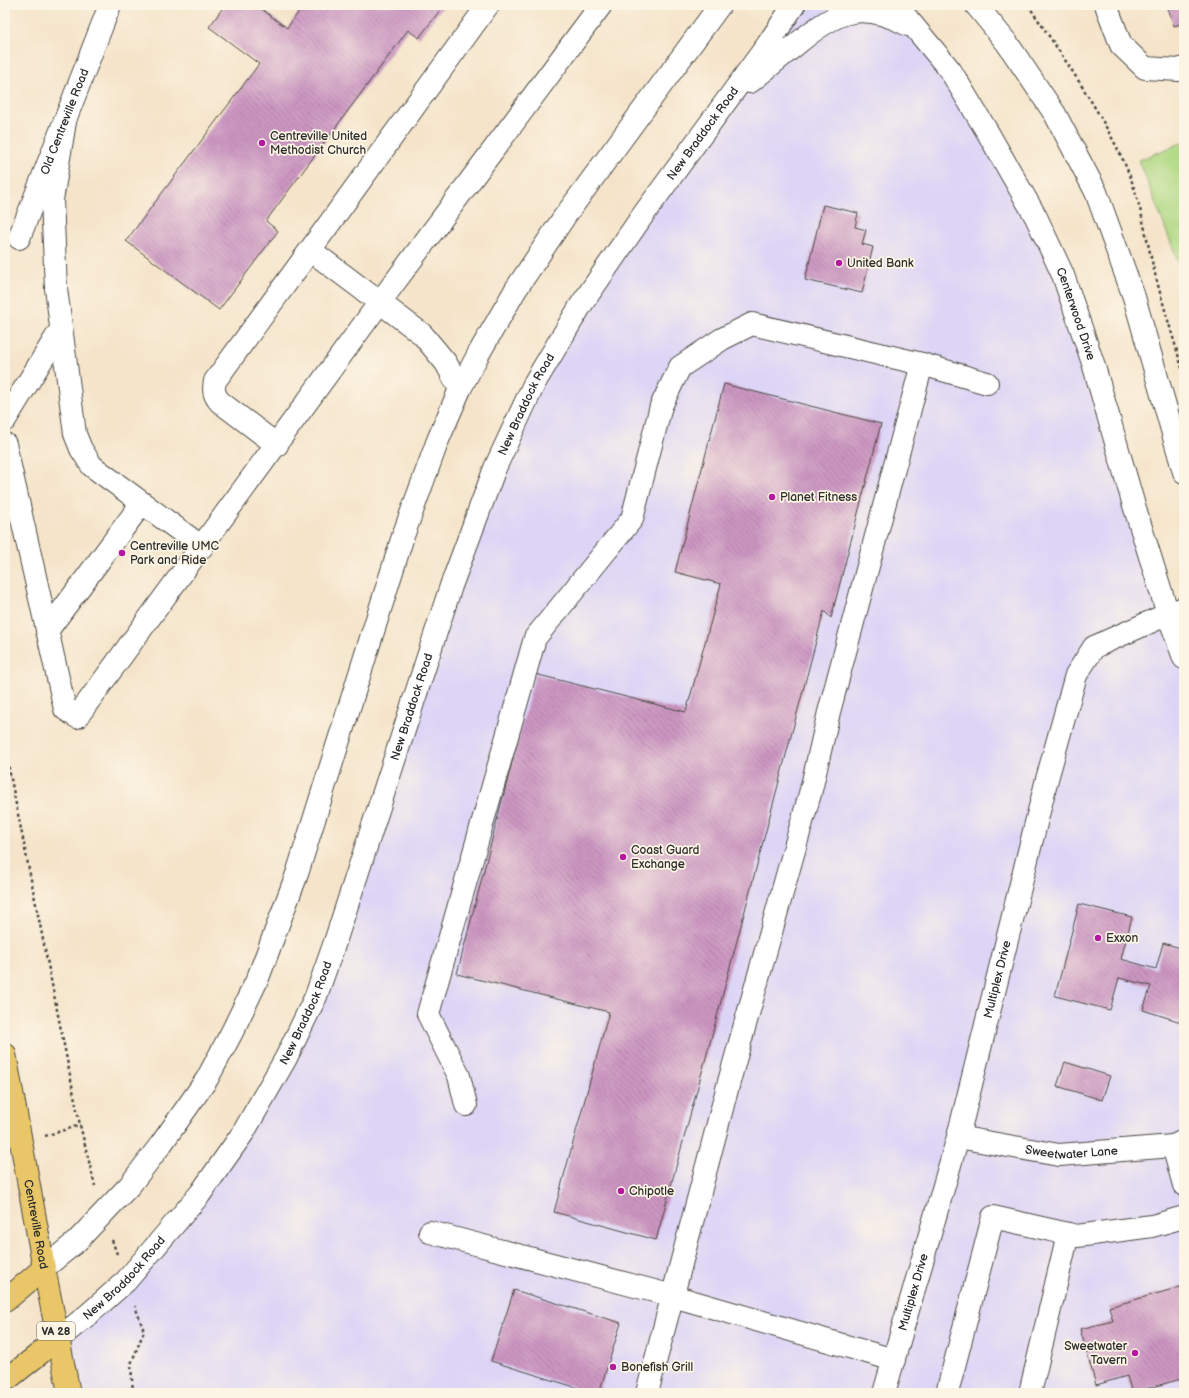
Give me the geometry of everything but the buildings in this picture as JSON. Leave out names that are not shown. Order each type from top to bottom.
[{"type":"main road","name":"Centreville Road","points":[[5,1054],[44,1268],[69,1393]]},
{"type":"main road","points":[[5,1301],[44,1268]]},
{"type":"main road","name":"New Braddock Road","points":[[5,1380],[58,1339]]},
{"type":"street","name":"Old Centreville Road","points":[[19,238],[110,5]]},
{"type":"street","points":[[277,445],[220,402],[214,395],[213,389],[216,382],[488,5]]},
{"type":"street","points":[[5,444],[65,709],[77,717],[380,302],[601,5]]},
{"type":"street","points":[[44,1268],[76,1242],[130,1185],[162,1143],[206,1079],[232,1032],[258,978],[297,874],[403,536],[438,440],[460,389],[478,353],[516,289],[565,216],[720,5]]},
{"type":"street","name":"New Braddock Road","points":[[58,1339],[126,1281],[200,1194],[243,1133],[286,1058],[316,996],[328,962],[451,586],[494,468],[535,382],[581,305],[643,215],[768,44],[794,5]]},
{"type":"street","name":"Centerwood Drive","points":[[894,5],[918,31],[950,70],[1036,216],[1063,275],[1093,363],[1133,502],[1176,611],[1184,658]]},
{"type":"street","points":[[976,5],[1007,42],[1055,114],[1096,192],[1134,297],[1184,472]]},
{"type":"street","points":[[1106,5],[1121,45],[1145,68],[1179,70],[1184,68]]},
{"type":"street","points":[[720,108],[819,24],[834,15],[856,9],[870,9],[888,14],[918,31]]},
{"type":"street","points":[[65,122],[52,200],[56,288],[75,434],[81,449],[92,466],[202,547]]},
{"type":"street","points":[[310,250],[422,334],[446,362],[460,389]]},
{"type":"street","points":[[466,1105],[459,1076],[428,1014],[535,638],[632,519],[661,406],[680,367],[722,339],[752,324],[922,364],[987,383]]},
{"type":"street","points":[[5,420],[61,329]]},
{"type":"street","points":[[647,1393],[730,1078],[811,790],[829,712],[922,364]]},
{"type":"street","points":[[47,631],[142,503]]},
{"type":"street","name":"Multiplex Drive","points":[[884,1393],[958,1137],[1047,779],[1076,675],[1094,647],[1176,611]]},
{"type":"street","name":"Sweetwater Lane","points":[[958,1137],[1059,1155],[1179,1144]]},
{"type":"street","points":[[1179,1144],[1184,1185]]},
{"type":"street","points":[[947,1393],[993,1217],[1077,1236],[1152,1226],[1184,1217]]},
{"type":"street","points":[[430,1232],[673,1296],[894,1360]]},
{"type":"street","points":[[1030,1393],[1068,1234]]},
{"type":"path","points":[[5,749],[80,1125],[104,1214],[144,1331],[131,1364],[133,1393]]},
{"type":"shaded area","points":[[790,5],[890,5],[950,70],[1036,217],[1184,658],[1184,1393],[69,1393],[58,1339],[160,1243],[286,1058],[535,382]]},
{"type":"green space","points":[[1184,142],[1184,277],[1139,160]]},
{"type":"place","name":"Centreville United Methodist Church","points":[[262,143]]},
{"type":"place","name":"United Bank","points":[[839,263]]},
{"type":"place","name":"Planet Fitness","points":[[772,497]]},
{"type":"place","name":"Centreville UMC Park and Ride","points":[[122,553]]},
{"type":"place","name":"Coast Guard Exchange","points":[[623,857]]},
{"type":"place","name":"Exxon","points":[[1098,938]]},
{"type":"place","name":"Chipotle","points":[[621,1191]]},
{"type":"place","name":"Sweetwater Tavern","points":[[1135,1353]]},
{"type":"place","name":"Bonefish Grill","points":[[613,1367]]}]
